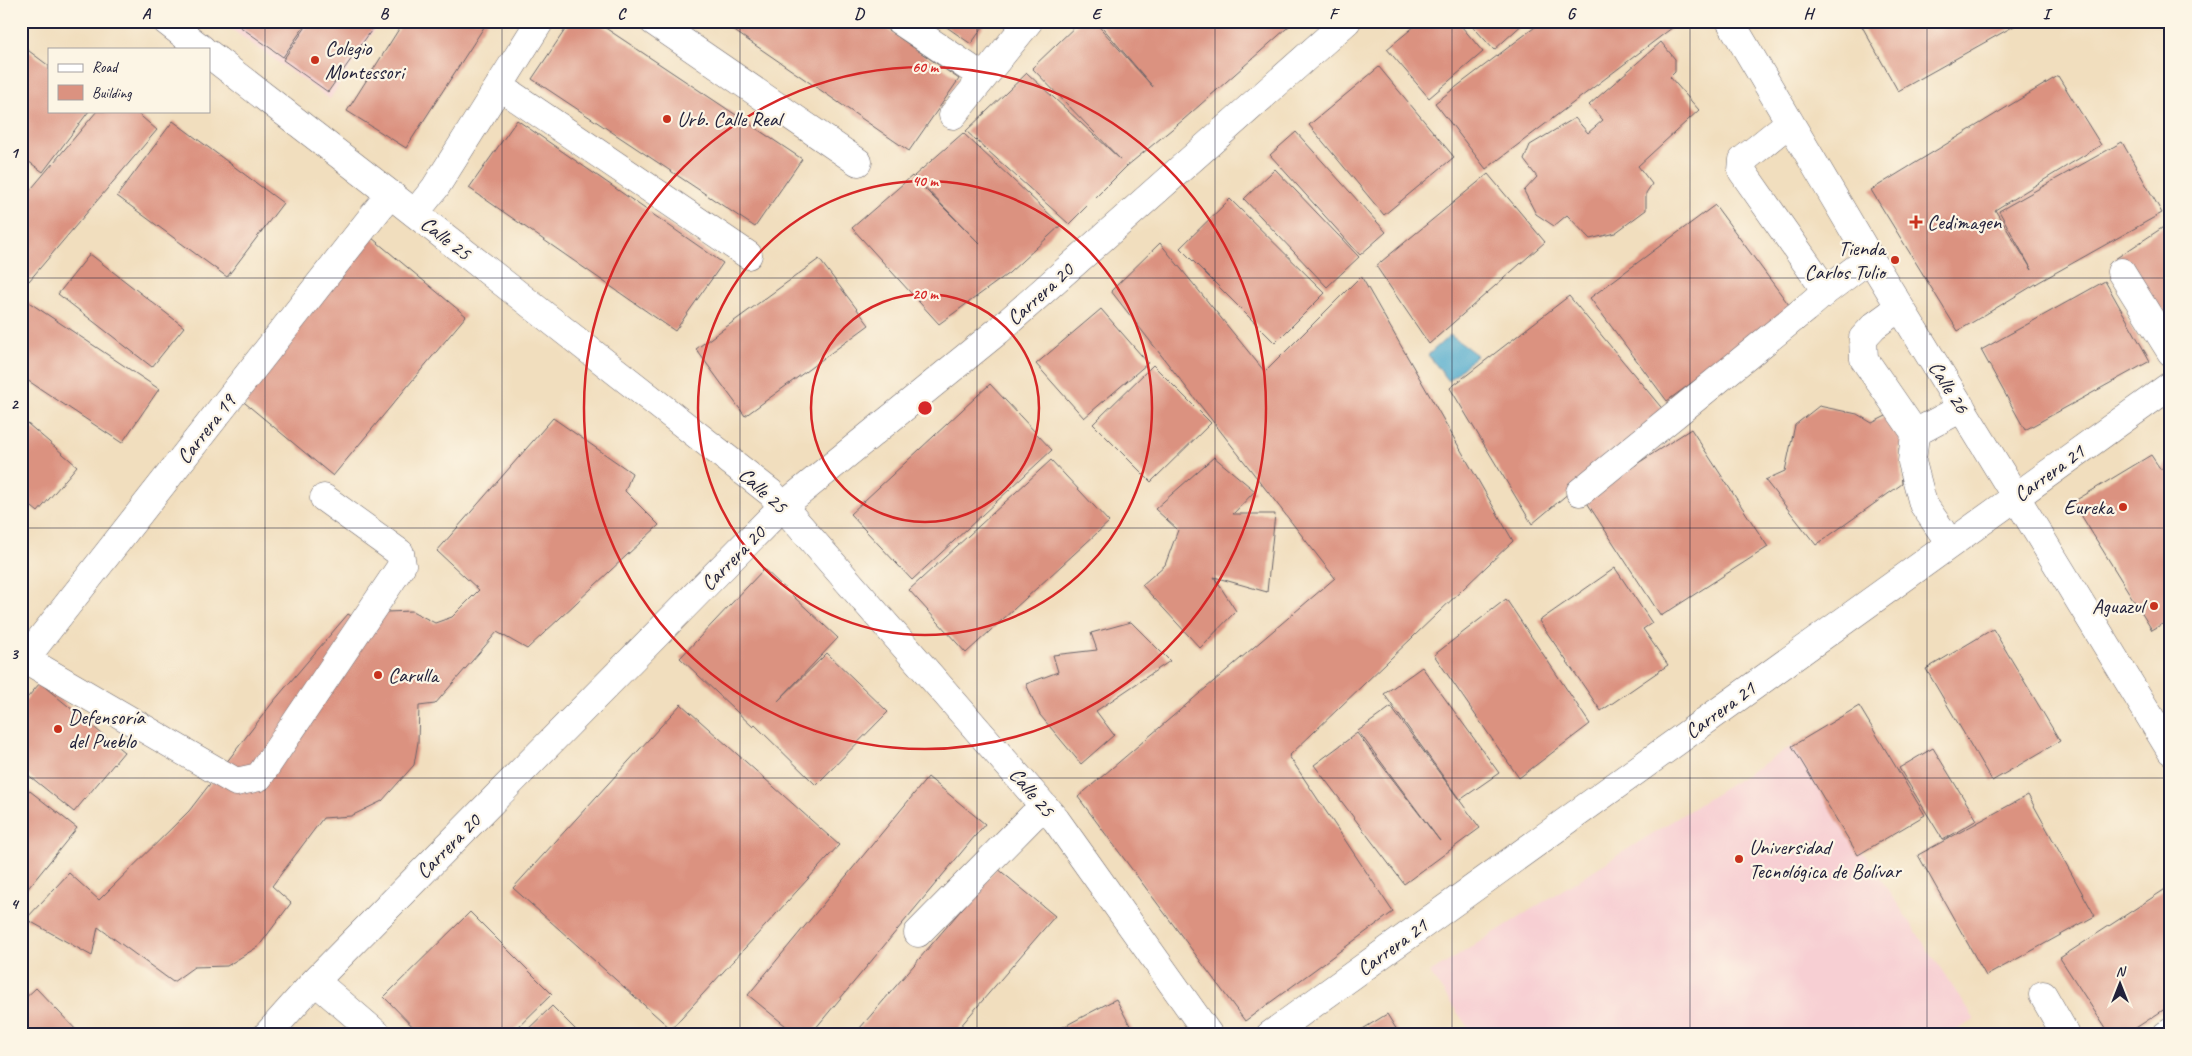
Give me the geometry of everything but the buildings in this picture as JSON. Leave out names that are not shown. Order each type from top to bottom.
[{"type":"street","points":[[415,213],[435,188],[540,21]]},
{"type":"street","points":[[653,21],[858,162]]},
{"type":"street","points":[[900,21],[983,78]]},
{"type":"street","points":[[953,115],[1029,21]]},
{"type":"street","name":"Carrera 20","points":[[267,1035],[314,981],[783,506],[998,331],[1347,21]]},
{"type":"street","name":"Calle 26","points":[[1730,21],[1870,258],[2171,751]]},
{"type":"street","points":[[176,24],[201,48]]},
{"type":"street","name":"Calle 25","points":[[210,55],[415,213],[771,493],[1045,807],[1209,1035]]},
{"type":"street","points":[[499,86],[748,255]]},
{"type":"street","points":[[1790,122],[1743,160],[1742,171],[1826,291]]},
{"type":"street","name":"Carrera 19","points":[[23,661],[390,194]]},
{"type":"street","points":[[1580,492],[1826,291],[1870,258]]},
{"type":"street","points":[[2121,272],[2171,352]]},
{"type":"street","points":[[1900,307],[1874,326],[1863,338],[1864,358],[1915,433],[1912,462],[1923,504],[1950,543]]},
{"type":"street","name":"Carrera 21","points":[[1270,1035],[2171,385]]},
{"type":"street","points":[[1915,433],[1962,408]]},
{"type":"street","points":[[23,661],[236,782],[259,777],[402,565],[400,553],[324,498]]},
{"type":"street","points":[[918,932],[1045,807]]},
{"type":"street","points":[[314,981],[378,1035]]},
{"type":"street","points":[[2043,995],[2066,1035]]},
{"type":"street","points":[[2166,1035],[2171,1032]]},
{"type":"shaded area","name":"Colegio Montessori","points":[[220,21],[380,21],[330,99]]},
{"type":"shaded area","name":"Universidad Tecnológica de Bolívar","points":[[1792,746],[1975,1020],[1946,1035],[1473,1035],[1430,973]]},
{"type":"water","points":[[1450,335],[1477,355],[1449,381],[1428,355]]},
{"type":"place","name":"Colegio Montessori","points":[[315,60]]},
{"type":"place","name":"Urb. Calle Real","points":[[667,119]]},
{"type":"place","name":"Cedimagen","points":[[1916,222]]},
{"type":"place","name":"Tienda Carlos Tulio","points":[[1895,260]]},
{"type":"place","name":"Eureka","points":[[2123,507]]},
{"type":"place","name":"Aguazul","points":[[2154,606]]},
{"type":"place","name":"Carulla","points":[[378,675]]},
{"type":"place","name":"Defensoría del Pueblo","points":[[58,729]]},
{"type":"place","name":"Universidad Tecnológica de Bolívar","points":[[1739,859]]}]
